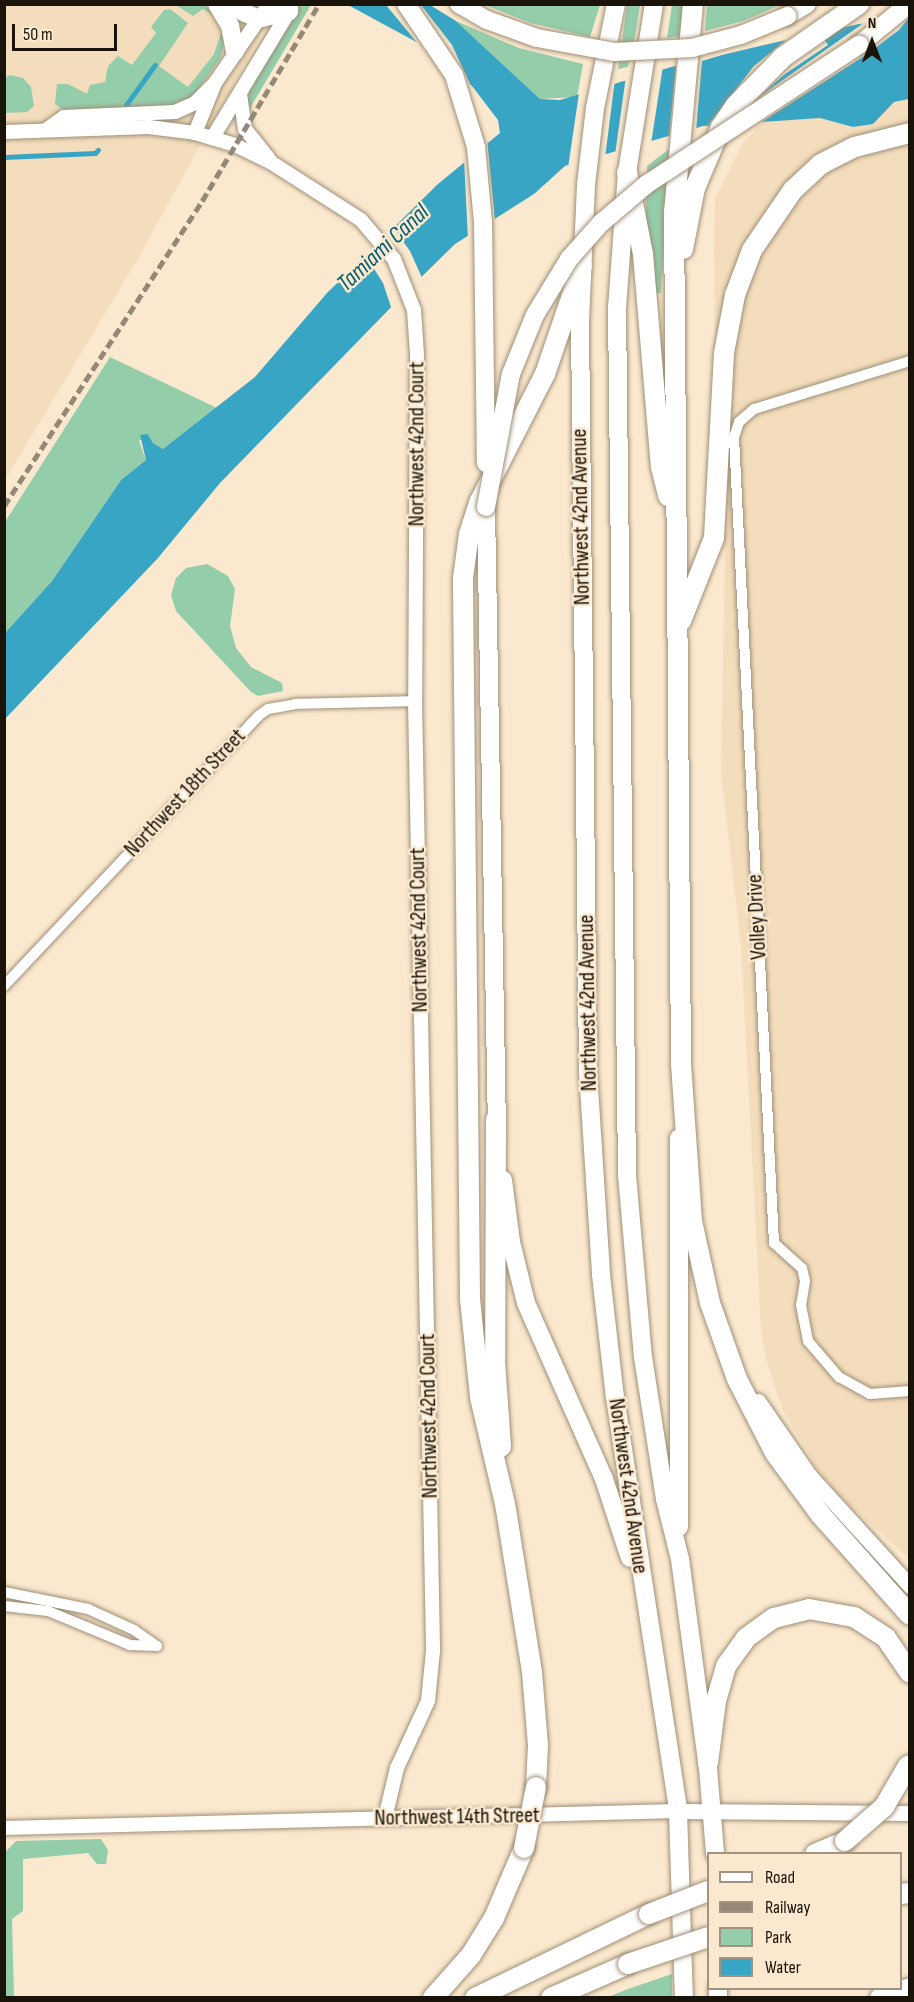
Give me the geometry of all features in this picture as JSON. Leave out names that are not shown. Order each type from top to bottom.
[{"type":"highway","points":[[693,4],[677,159],[676,284],[681,1064],[689,1195],[710,1303],[737,1379],[775,1453],[820,1514],[909,1615]]},
{"type":"highway","points":[[676,284],[695,188],[721,127],[762,75],[859,4]]},
{"type":"highway","points":[[677,632],[714,538],[724,353],[735,295],[752,250],[793,190],[821,164],[855,147],[909,133]]},
{"type":"highway","points":[[627,172],[643,254],[661,466],[676,528]]},
{"type":"highway","points":[[433,1998],[471,1954],[494,1918],[524,1848],[536,1787],[535,1697],[505,1504],[480,1397],[470,1299],[463,578],[469,534],[480,501],[549,365],[582,266]]},
{"type":"highway","points":[[495,1119],[495,1361],[505,1504]]},
{"type":"highway","points":[[708,1763],[716,1701],[726,1666],[746,1638],[774,1618],[809,1609],[854,1617],[886,1638],[909,1673]]},
{"type":"highway","points":[[820,1852],[845,1841],[873,1820],[894,1794],[909,1762]]},
{"type":"highway","points":[[475,1998],[649,1914],[707,1891]]},
{"type":"highway","points":[[551,1998],[628,1964],[707,1937]]},
{"type":"highway","points":[[880,1998],[909,1988]]},
{"type":"main road","points":[[217,4],[230,26],[235,52]]},
{"type":"main road","points":[[225,4],[264,12],[291,8]]},
{"type":"main road","points":[[406,4],[435,42],[454,75],[469,116],[478,158],[489,621],[495,1119],[511,1242],[526,1303],[615,1507],[646,1611]]},
{"type":"main road","points":[[459,4],[487,20],[537,38],[614,52],[700,46],[741,35],[787,16],[807,4]]},
{"type":"main road","name":"Northwest 42nd Avenue","points":[[616,4],[601,75],[586,185],[582,266],[590,1125],[605,1320],[646,1611],[678,1811],[684,1998]]},
{"type":"main road","name":"Northwest 42nd Avenue","points":[[654,4],[627,172],[617,330],[627,1175],[644,1357],[665,1499],[680,1559],[708,1763],[715,1852]]},
{"type":"main road","points":[[486,507],[511,374],[534,315],[573,255],[610,215],[647,184],[859,45],[909,4]]},
{"type":"main road","points":[[680,1559],[677,1197],[681,1064]]},
{"type":"main road","points":[[710,1303],[755,1395],[794,1456],[909,1586]]},
{"type":"main road","name":"Northwest 14th Street","points":[[678,1811],[909,1813]]},
{"type":"street","points":[[213,137],[291,8]]},
{"type":"street","points":[[195,133],[215,83],[264,12]]},
{"type":"street","points":[[45,130],[64,117],[176,112],[195,103],[215,83]]},
{"type":"street","points":[[240,94],[245,129],[272,163]]},
{"type":"street","name":"Northwest 42nd Court","points":[[4,132],[138,127],[213,137],[272,163],[349,210],[379,238],[394,259],[411,299],[417,354],[415,701],[433,1667],[428,1701],[397,1768],[385,1818]]},
{"type":"street","name":"Volley Drive","points":[[909,361],[795,394],[754,409],[739,422],[734,437],[774,1243],[802,1268],[805,1281],[801,1305],[808,1341],[839,1377],[870,1394],[909,1391]]},
{"type":"street","name":"Northwest 18th Street","points":[[4,986],[258,716],[268,709],[295,704],[415,701]]},
{"type":"street","points":[[4,1592],[88,1609],[134,1630],[157,1646],[130,1646],[48,1611],[4,1606]]},
{"type":"street","name":"Northwest 14th Street","points":[[4,1828],[678,1811]]},
{"type":"shaded area","points":[[5,5],[277,5],[139,257],[5,480]]},
{"type":"shaded area","points":[[909,99],[909,1558],[842,1499],[817,1468],[783,1411],[766,1359],[761,1329],[741,947],[721,772],[725,553],[716,499],[714,236],[715,198],[742,144],[764,121],[820,118],[853,127],[872,124],[894,102]]},
{"type":"green space","points":[[707,4],[780,5],[743,21],[705,31]]},
{"type":"green space","points":[[176,5],[204,5],[220,18],[226,33],[221,57],[193,97],[179,105],[65,111],[55,104],[57,84],[68,84],[87,94],[90,85],[105,82],[108,66],[118,56],[132,65],[156,33],[151,27],[164,10],[170,9],[188,23],[159,66],[188,87],[214,54],[222,30],[217,18],[203,9],[193,16]]},
{"type":"green space","points":[[298,5],[311,5],[246,115],[249,90]]},
{"type":"green space","points":[[485,5],[600,5],[590,37],[531,23]]},
{"type":"green space","points":[[627,5],[640,5],[628,67],[618,69]]},
{"type":"green space","points":[[672,5],[683,5],[680,36],[667,38]]},
{"type":"green space","points":[[456,21],[519,48],[583,64],[577,97],[540,99]]},
{"type":"green space","points":[[10,75],[23,78],[31,87],[34,106],[27,112],[5,113],[5,78]]},
{"type":"green space","points":[[669,149],[661,293],[653,293],[646,218],[647,166]]},
{"type":"green space","points":[[110,357],[217,408],[163,449],[153,443],[148,434],[139,441],[146,460],[121,480],[52,581],[5,633],[5,522]]},
{"type":"green space","points":[[207,564],[228,576],[235,589],[230,626],[236,648],[251,667],[282,683],[283,691],[258,696],[251,692],[176,611],[171,595],[176,578],[186,568]]},
{"type":"green space","points":[[101,1839],[108,1850],[106,1864],[97,1864],[88,1853],[23,1859],[23,1911],[12,1919],[14,1997],[5,1997],[5,1852],[16,1841]]},
{"type":"green space","points":[[672,1974],[672,1997],[608,1997],[628,1989]]},
{"type":"water","name":"Tamiami Canal","points":[[348,5],[430,5],[456,21],[540,99],[560,100],[671,67],[773,43],[859,24],[909,19],[909,99],[894,102],[873,124],[853,127],[820,118],[703,126],[565,166],[534,194],[455,244],[400,298],[220,483],[158,558],[5,719],[5,633],[52,581],[121,480],[146,460],[140,435],[148,434],[153,443],[163,449],[255,377],[327,293],[438,184],[500,133],[498,120],[472,86],[422,45]]},
{"type":"pier","points":[[386,5],[421,5],[452,45],[475,95],[424,51]]},
{"type":"pier","points":[[910,16],[899,30],[867,54],[757,125],[715,128],[709,124],[754,66],[791,36],[818,30],[828,45],[785,74],[756,99],[868,20]]},
{"type":"pier","points":[[758,44],[702,61],[696,131],[669,139],[676,65],[664,66]]},
{"type":"pier","points":[[663,66],[651,144],[615,155],[626,76]]},
{"type":"pier","points":[[615,79],[605,158],[568,168],[579,93]]},
{"type":"pier","points":[[487,139],[495,221],[468,239],[464,159]]},
{"type":"pier","points":[[392,226],[410,251],[423,280],[392,310],[383,283],[364,253]]},
{"type":"waterway","points":[[126,105],[155,65]]},
{"type":"waterway","points":[[4,157],[95,153],[98,150]]},
{"type":"railway","points":[[4,506],[202,201],[319,4]]}]
